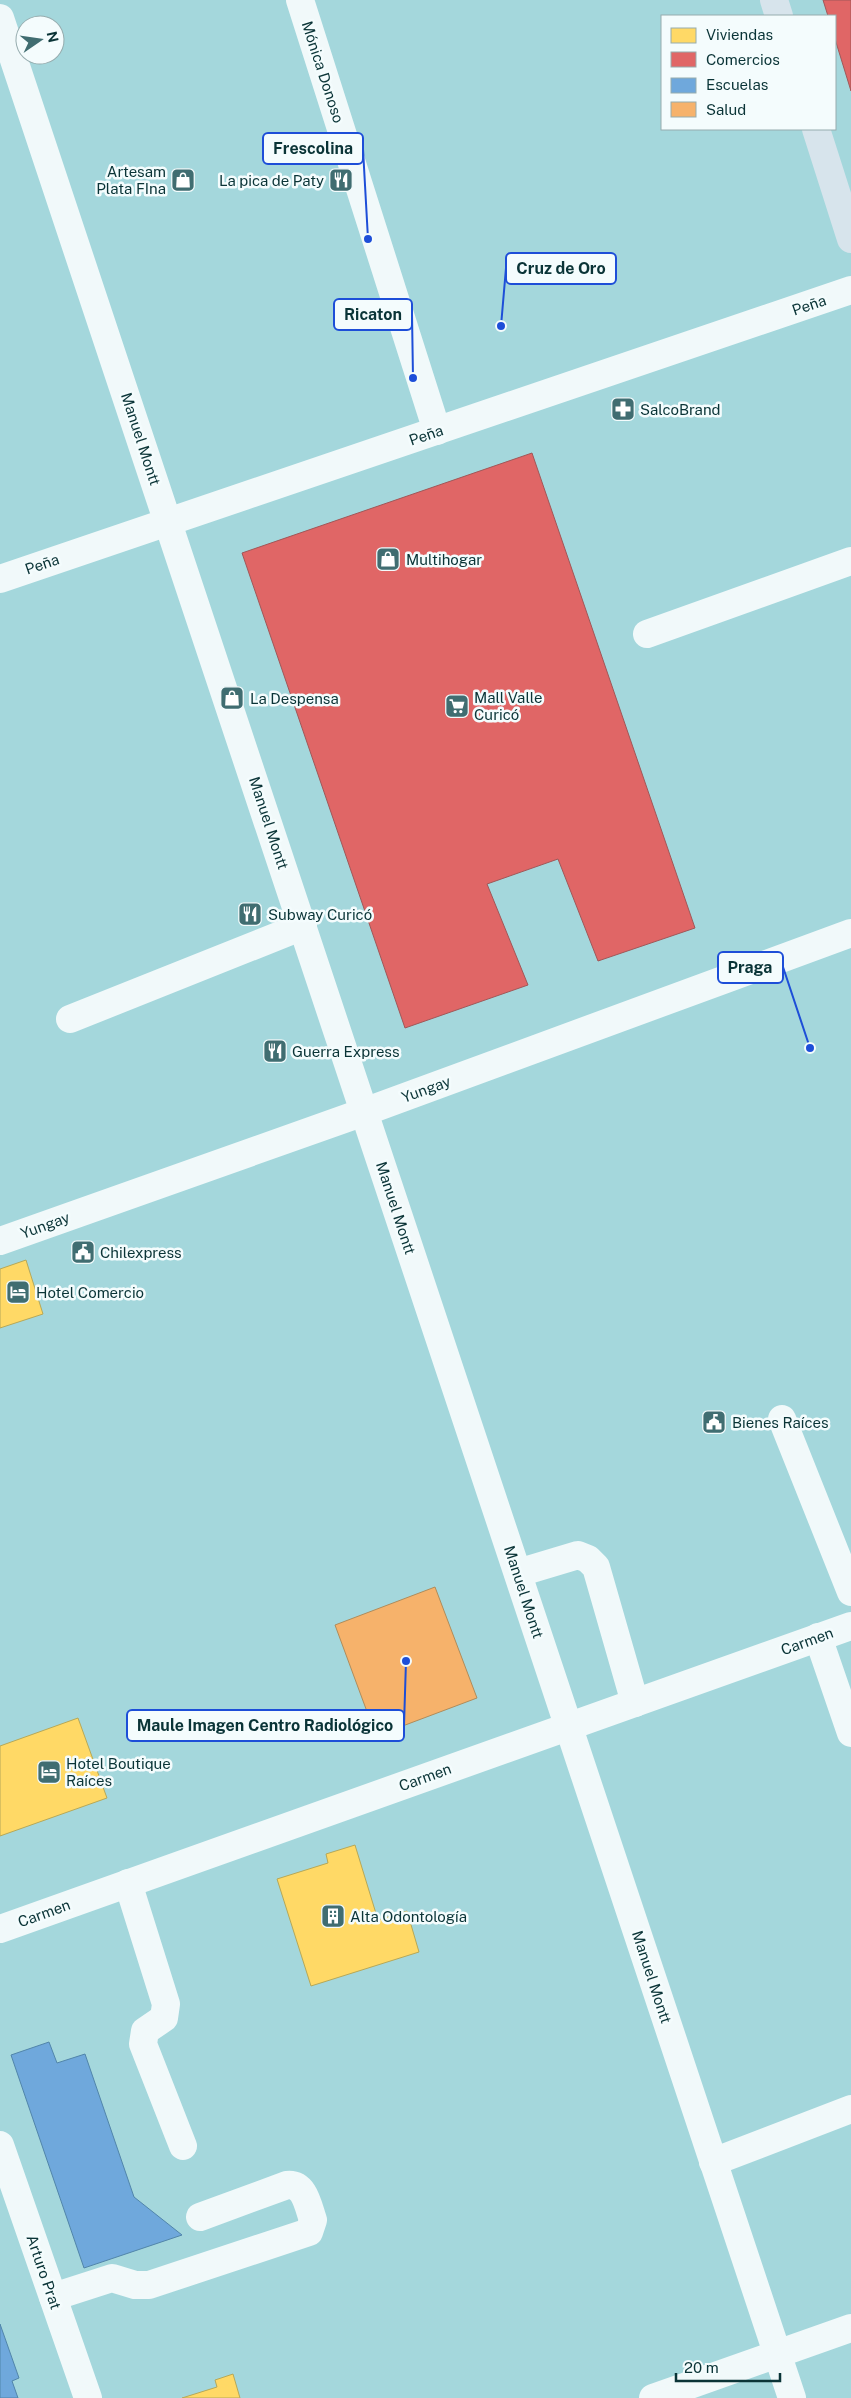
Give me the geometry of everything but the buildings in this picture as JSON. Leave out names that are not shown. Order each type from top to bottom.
[{"type":"main road","points":[[774,0],[779,15]]},
{"type":"main road","points":[[816,130],[851,239]]},
{"type":"street","name":"Mónica Donoso","points":[[300,0],[437,431]]},
{"type":"street","name":"Manuel Montt","points":[[0,18],[792,2398]]},
{"type":"street","name":"Peña","points":[[0,578],[851,290]]},
{"type":"street","points":[[647,634],[851,560]]},
{"type":"street","points":[[70,1019],[303,926]]},
{"type":"street","name":"Yungay","points":[[0,1241],[364,1112],[851,933]]},
{"type":"street","points":[[782,1419],[851,1592]]},
{"type":"street","points":[[518,1573],[578,1555],[588,1559],[596,1567],[635,1703]]},
{"type":"street","name":"Carmen","points":[[0,1929],[851,1626]]},
{"type":"street","points":[[818,1637],[851,1733]]},
{"type":"street","points":[[128,1884],[166,2004],[164,2018],[145,2031],[143,2044],[183,2146]]},
{"type":"street","points":[[713,2162],[851,2109]]},
{"type":"street","name":"Arturo Prat","points":[[0,2145],[88,2398]]},
{"type":"street","points":[[53,2297],[112,2278],[135,2285],[149,2285],[308,2232],[313,2220],[301,2189],[294,2184],[200,2217]]},
{"type":"street","points":[[652,2398],[851,2328]]},
{"type":"place","name":"Artesam Plata FIna","points":[[183,180]]},
{"type":"place","name":"La pica de Paty","points":[[341,180]]},
{"type":"place","name":"Frescolina","points":[[368,239]]},
{"type":"place","name":"Cruz de Oro","points":[[501,326]]},
{"type":"place","name":"Ricaton","points":[[413,378]]},
{"type":"place","name":"SalcoBrand","points":[[623,409]]},
{"type":"place","name":"Multihogar","points":[[388,559]]},
{"type":"place","name":"La Despensa","points":[[232,698]]},
{"type":"place","name":"Mall Valle Curicó","points":[[457,706]]},
{"type":"place","name":"Subway Curicó","points":[[250,914]]},
{"type":"place","name":"Praga","points":[[810,1048]]},
{"type":"place","name":"Guerra Express","points":[[275,1051]]},
{"type":"place","name":"Chilexpress","points":[[83,1252]]},
{"type":"place","name":"Hotel Comercio","points":[[18,1292]]},
{"type":"place","name":"Bienes Raíces","points":[[714,1422]]},
{"type":"place","name":"Maule Imagen Centro Radiológico","points":[[406,1661]]},
{"type":"place","name":"Hotel Boutique Raíces","points":[[49,1772]]},
{"type":"place","name":"Alta Odontología","points":[[333,1916]]}]
